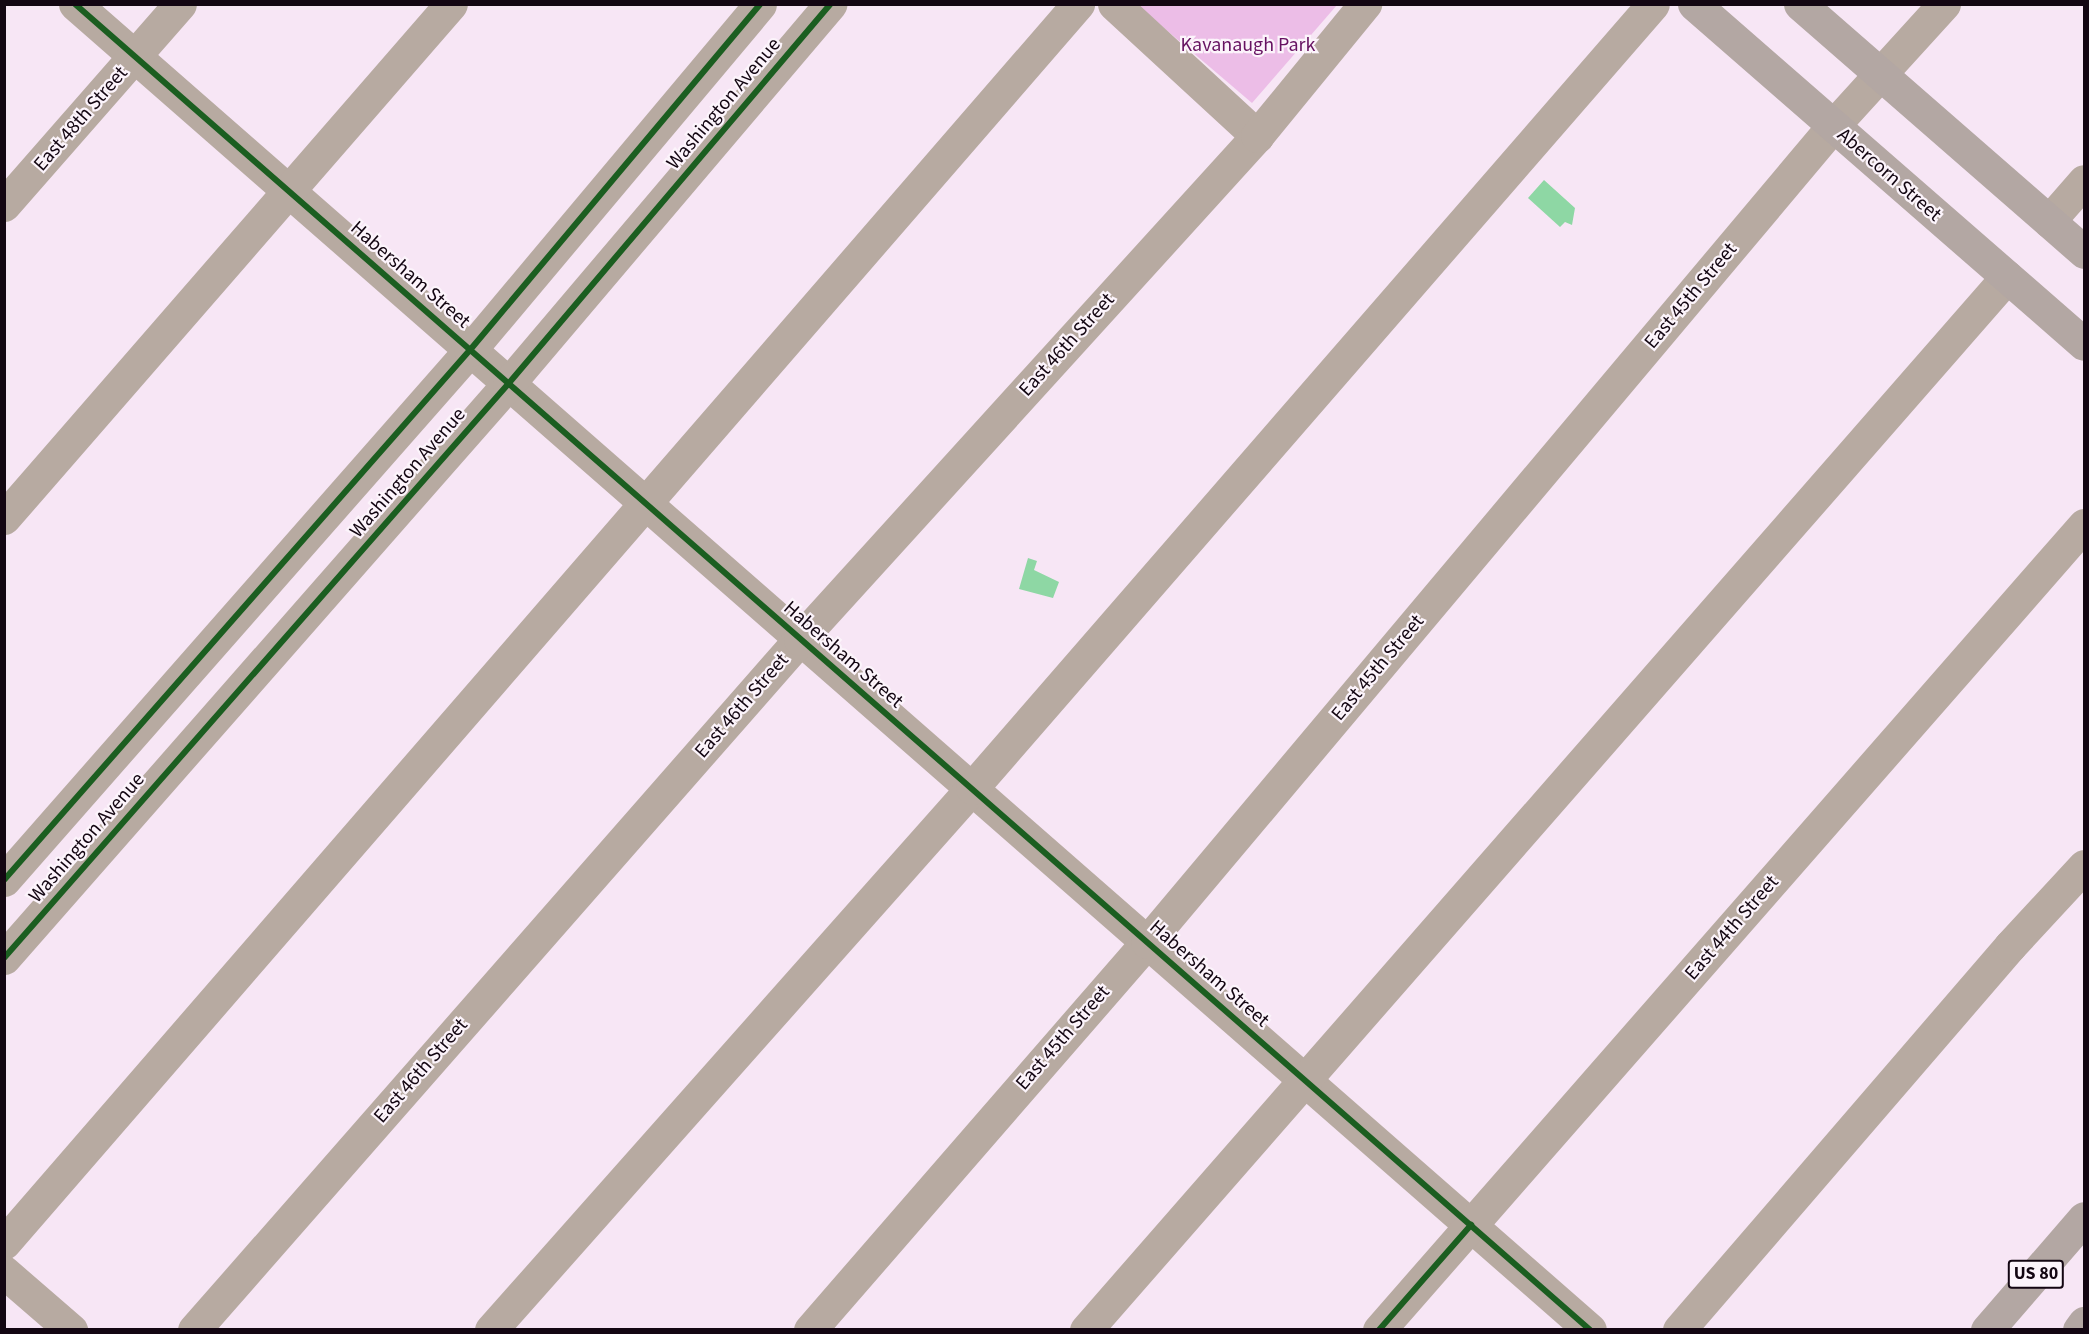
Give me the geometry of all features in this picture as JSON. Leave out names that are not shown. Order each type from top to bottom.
[{"type":"main road","name":"Abercorn Street","points":[[1694,4],[2085,344]]},
{"type":"main road","points":[[1800,4],[2085,252]]},
{"type":"main road","name":"US 80","points":[[1987,1329],[2085,1218]]},
{"type":"main road","points":[[2079,1329],[2085,1323]]},
{"type":"street","name":"Habersham Street","points":[[75,4],[1590,1329]]},
{"type":"street","name":"East 48th Street","points":[[4,206],[180,4]]},
{"type":"street","points":[[4,518],[451,4]]},
{"type":"street","name":"Washington Avenue","points":[[4,880],[470,350],[760,4]]},
{"type":"street","name":"Washington Avenue","points":[[4,957],[509,383],[830,4]]},
{"type":"street","points":[[4,1243],[1077,4]]},
{"type":"street","points":[[1114,4],[1257,136]]},
{"type":"street","name":"East 46th Street","points":[[194,1329],[800,639],[1257,136],[1365,4]]},
{"type":"street","points":[[491,1329],[972,788],[1653,4]]},
{"type":"street","name":"East 45th Street","points":[[810,1329],[1147,942],[1833,126],[1944,4]]},
{"type":"street","points":[[2049,221],[2085,181]]},
{"type":"street","points":[[1086,1329],[2007,277]]},
{"type":"street","name":"East 44th Street","points":[[1379,1329],[2085,525]]},
{"type":"street","points":[[1679,1329],[2010,946],[2085,866]]},
{"type":"street","points":[[4,1272],[71,1329]]},
{"type":"green space","name":"Kavanaugh Park","points":[[1137,5],[1337,5],[1252,103]]},
{"type":"shaded area","points":[[1544,180],[1575,208],[1572,225],[1565,222],[1560,227],[1528,198]]},
{"type":"shaded area","points":[[1028,558],[1037,561],[1034,570],[1059,582],[1053,598],[1019,589]]},
{"type":"cycle path","points":[[75,4],[1590,1330]]},
{"type":"cycle path","points":[[4,880],[470,350],[760,4]]},
{"type":"cycle path","points":[[4,958],[509,383],[830,4]]},
{"type":"cycle path","points":[[1379,1330],[1471,1225]]}]
